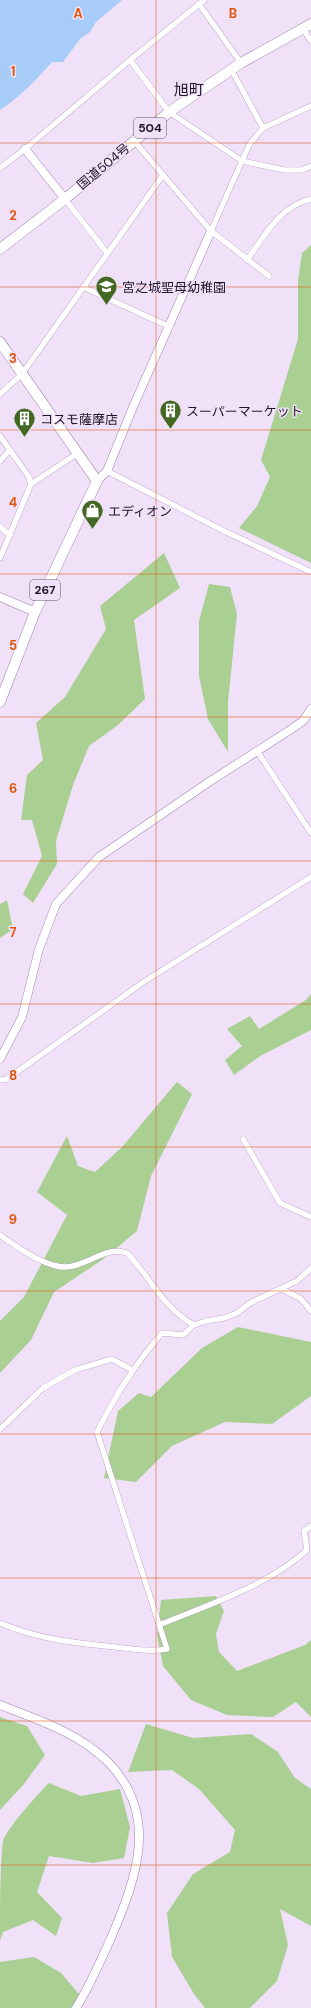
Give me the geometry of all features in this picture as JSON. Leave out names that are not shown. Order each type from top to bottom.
[{"type":"highway","name":"国道504号","points":[[0,249],[65,199],[169,112],[231,69],[307,26]]},
{"type":"highway","points":[[0,342],[97,482]]},
{"type":"highway","name":"267","points":[[0,702],[35,612],[97,482]]},
{"type":"street","points":[[0,168],[25,149],[201,2],[241,63]]},
{"type":"street","points":[[307,26],[311,41]]},
{"type":"street","points":[[130,60],[169,112],[242,161],[284,170],[302,170],[311,166]]},
{"type":"street","points":[[231,69],[263,128]]},
{"type":"street","points":[[97,482],[107,471],[133,407],[249,145],[263,128],[311,106]]},
{"type":"street","points":[[134,141],[211,231],[269,276]]},
{"type":"street","points":[[25,149],[107,253]]},
{"type":"street","points":[[0,394],[22,374],[163,175]]},
{"type":"street","points":[[247,260],[272,224],[283,212],[300,202],[311,200]]},
{"type":"street","points":[[83,287],[170,326]]},
{"type":"street","points":[[0,436],[29,477],[31,484]]},
{"type":"street","points":[[0,461],[10,450]]},
{"type":"street","points":[[0,558],[31,484],[78,453]]},
{"type":"street","points":[[107,471],[311,572]]},
{"type":"street","points":[[0,527],[10,536]]},
{"type":"street","points":[[0,597],[35,612]]},
{"type":"street","points":[[0,1059],[22,1017],[39,950],[56,904],[99,857],[303,721],[311,709]]},
{"type":"street","points":[[257,751],[311,833]]},
{"type":"street","points":[[0,1080],[7,1079],[142,983],[311,877]]},
{"type":"street","points":[[243,1139],[280,1203],[311,1217]]},
{"type":"street","points":[[0,1234],[41,1260],[60,1267],[83,1263],[97,1256],[122,1251],[127,1253],[149,1279],[164,1301],[180,1318],[194,1326]]},
{"type":"street","points":[[0,1624],[37,1637],[153,1651],[167,1649],[97,1432],[119,1390],[132,1370],[162,1333],[183,1334],[194,1326],[206,1321],[224,1318],[237,1313],[269,1293],[297,1281],[311,1268]]},
{"type":"street","points":[[281,1289],[300,1298],[311,1311]]},
{"type":"street","points":[[0,1429],[43,1388],[75,1370],[112,1359],[132,1370]]},
{"type":"street","points":[[159,1625],[243,1589],[292,1564],[307,1550],[304,1531],[311,1526]]},
{"type":"street","points":[[0,1705],[65,1733],[90,1748],[108,1762],[122,1778],[132,1796],[139,1820],[139,1848],[132,1884],[124,1907],[90,1985],[76,2008]]},
{"type":"green space","points":[[311,245],[311,563],[239,528],[257,506],[270,477],[261,460],[298,339],[298,280],[302,253]]},
{"type":"green space","points":[[164,553],[180,588],[134,620],[145,699],[118,725],[89,746],[73,785],[56,841],[57,864],[33,903],[23,894],[42,856],[32,820],[21,820],[27,775],[43,760],[36,723],[65,697],[106,629],[100,606]]},
{"type":"green space","points":[[209,584],[230,587],[237,614],[228,702],[228,752],[208,719],[199,676],[199,621]]},
{"type":"green space","points":[[7,900],[13,929],[0,938],[0,904]]},
{"type":"green space","points":[[311,994],[311,1030],[260,1056],[234,1075],[225,1060],[242,1046],[227,1029],[250,1016],[259,1029],[306,1000]]},
{"type":"green space","points":[[177,1082],[192,1094],[151,1176],[137,1231],[102,1260],[54,1292],[31,1340],[0,1373],[0,1321],[24,1297],[67,1215],[37,1192],[67,1136],[78,1166],[95,1172],[122,1147]]},
{"type":"green space","points":[[238,1327],[311,1342],[311,1396],[272,1424],[225,1422],[172,1446],[136,1482],[104,1478],[118,1411],[139,1393],[151,1397],[202,1348]]},
{"type":"green space","points":[[216,1596],[224,1611],[216,1634],[219,1652],[237,1671],[305,1645],[311,1640],[311,1717],[296,1702],[273,1717],[227,1715],[191,1700],[163,1666],[157,1635],[161,1600]]},
{"type":"green space","points":[[0,1717],[27,1726],[45,1755],[24,1784],[0,1810]]},
{"type":"green space","points":[[146,1724],[193,1738],[251,1734],[278,1752],[295,1778],[311,1789],[311,1926],[280,1909],[288,1945],[277,1981],[250,2008],[205,2008],[194,1994],[172,1957],[167,1913],[193,1874],[230,1852],[235,1830],[199,1789],[172,1770],[128,1772]]},
{"type":"green space","points":[[49,1783],[81,1796],[120,1789],[130,1827],[124,1858],[93,1863],[49,1856],[37,1892],[62,1918],[56,1936],[33,1920],[3,1932],[0,1941],[3,1841],[16,1820]]},
{"type":"green space","points":[[34,1957],[61,1973],[79,1994],[72,2008],[0,2008],[0,1962]]},
{"type":"water","points":[[0,0],[122,0],[96,22],[90,32],[80,39],[63,62],[52,62],[28,88],[0,110]]},
{"type":"place","name":"宮之城聖母幼稚園","points":[[106,306]]},
{"type":"place","name":"スーパーマーケット","points":[[170,430]]},
{"type":"place","name":"コスモ薩摩店","points":[[25,438]]},
{"type":"place","name":"エディオン","points":[[92,530]]},
{"type":"district","name":"旭町","points":[[189,90]]}]
